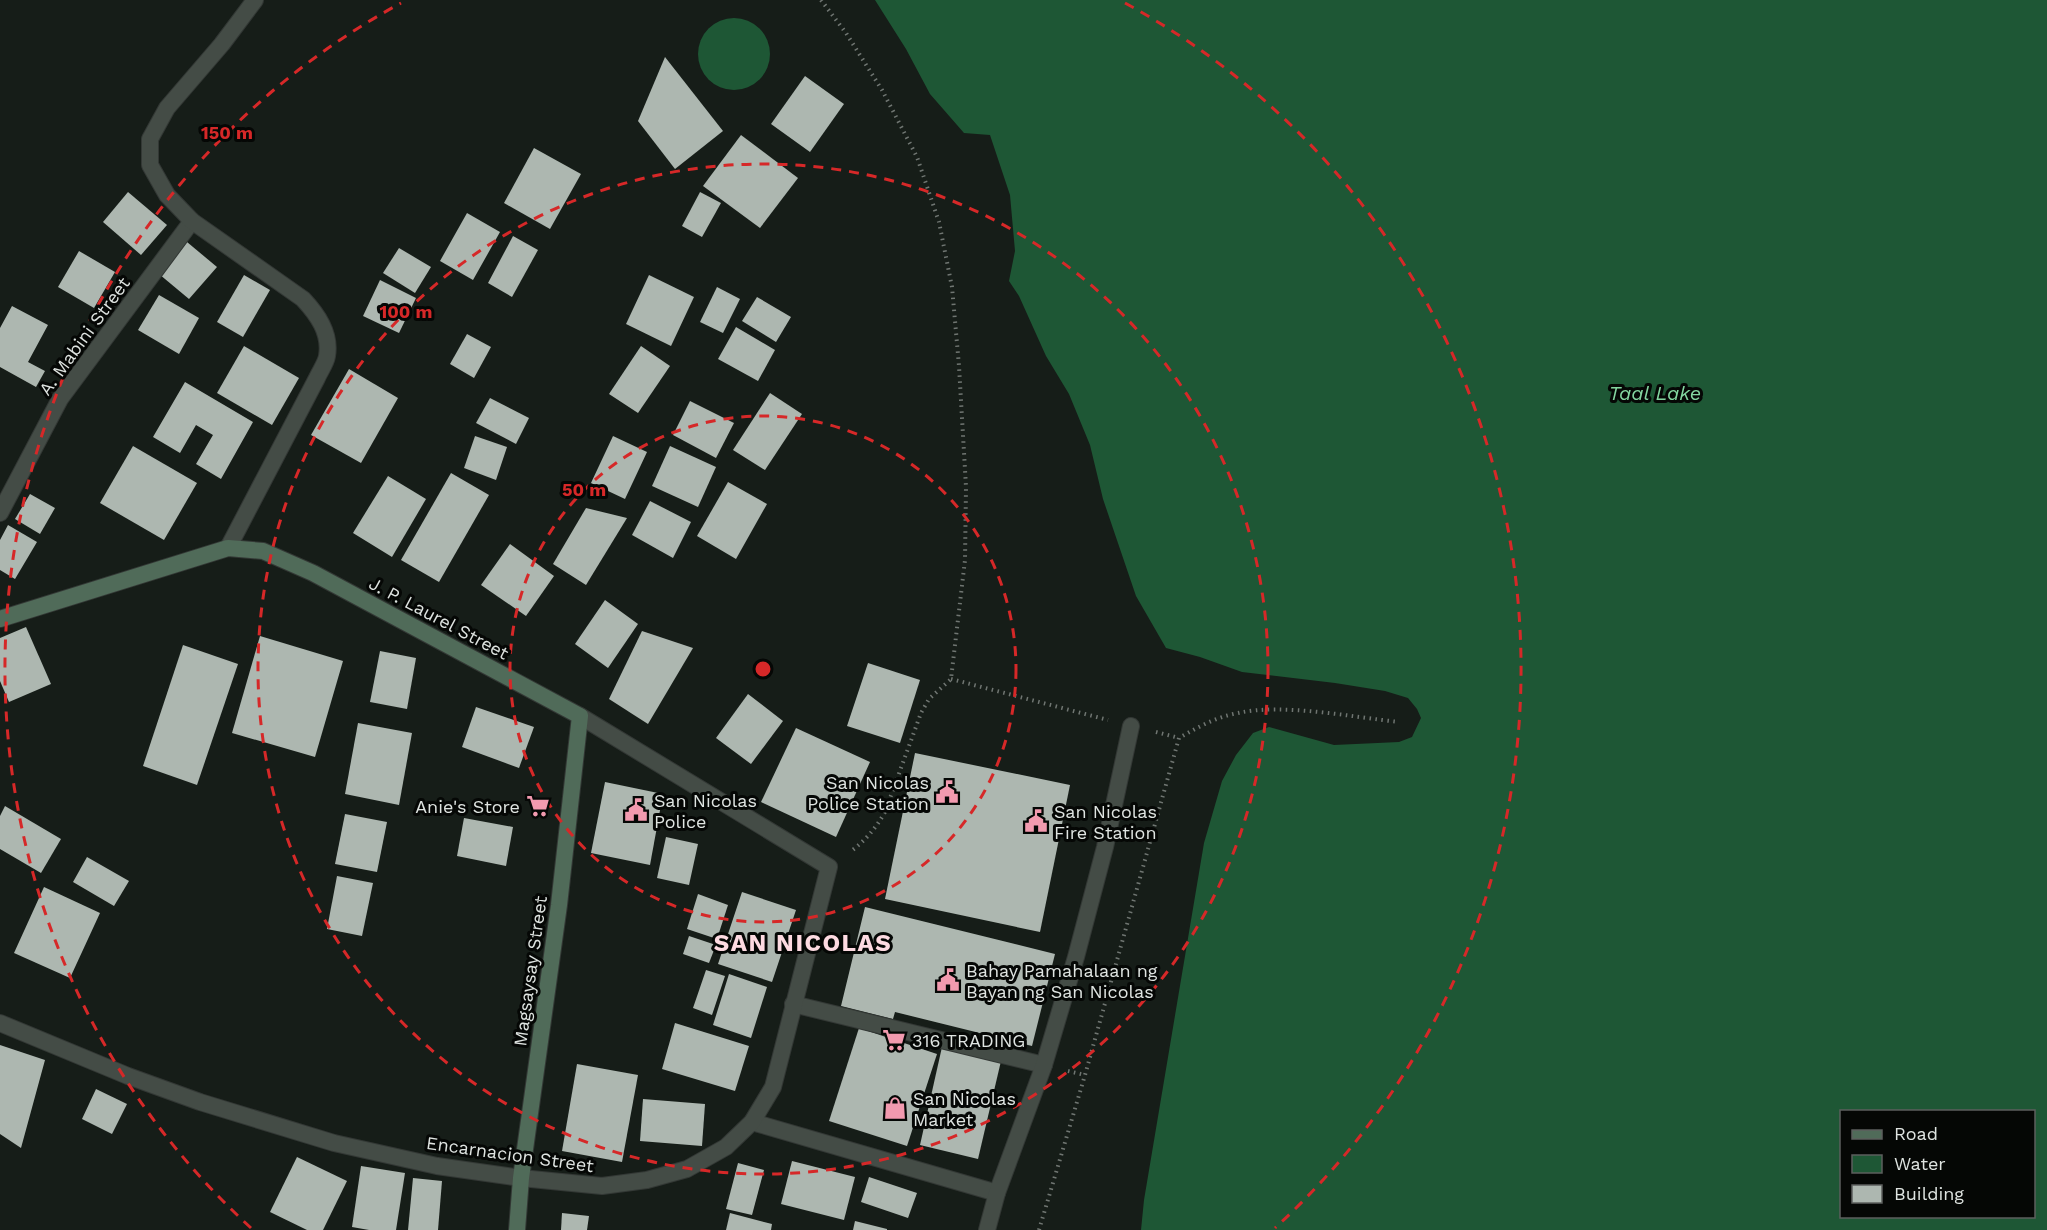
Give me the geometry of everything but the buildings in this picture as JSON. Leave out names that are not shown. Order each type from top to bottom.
[{"type":"main road","name":"J. P. Laurel Street","points":[[0,619],[228,548],[263,551],[313,573],[580,716]]},
{"type":"main road","name":"Magsaysay Street","points":[[517,1230],[521,1178],[559,905],[580,716]]},
{"type":"street","points":[[228,548],[327,356],[327,334],[316,313],[303,299],[192,221],[167,195],[150,165],[150,139],[167,108],[222,44],[255,0]]},
{"type":"street","name":"A. Mabini Street","points":[[0,513],[60,399],[192,221]]},
{"type":"street","name":"J. P. Laurel Street","points":[[580,716],[829,867]]},
{"type":"street","points":[[987,1230],[997,1193],[1044,1065],[1076,957],[1105,847],[1131,726]]},
{"type":"street","name":"Encarnacion Street","points":[[0,1023],[128,1076],[200,1102],[323,1139],[437,1166],[521,1178],[602,1186],[647,1180],[687,1169],[726,1147],[752,1122],[773,1087],[829,867]]},
{"type":"street","points":[[793,1004],[1044,1065]]},
{"type":"street","points":[[752,1122],[997,1193]]},
{"type":"path","points":[[821,0],[846,33],[882,90],[917,157],[939,222],[952,287],[966,487],[965,560],[951,679],[929,699],[921,713],[885,812],[878,824],[858,846],[829,867]]},
{"type":"path","points":[[951,679],[1131,726]]},
{"type":"path","points":[[1039,1230],[1085,1075],[1179,738],[1215,719],[1239,712],[1272,709],[1399,722]]},
{"type":"water","name":"Taal Lake","points":[[875,0],[2047,0],[2047,1230],[1141,1230],[1144,1200],[1204,843],[1222,781],[1236,755],[1253,733],[1269,727],[1334,745],[1399,742],[1412,737],[1421,718],[1408,698],[1385,691],[1242,672],[1166,648],[1136,596],[1103,499],[1090,445],[1069,394],[1046,356],[1019,296],[1009,281],[1015,251],[1010,195],[990,135],[964,133],[930,94],[906,49]]},
{"type":"water","points":[[734,18],[754,24],[764,34],[770,54],[764,74],[754,84],[734,90],[714,84],[704,74],[698,54],[704,34],[714,24]]},
{"type":"place","name":"San Nicolas Police Station","points":[[947,792]]},
{"type":"place","name":"Anie's Store","points":[[538,806]]},
{"type":"place","name":"San Nicolas Police","points":[[636,810]]},
{"type":"place","name":"San Nicolas Fire Station","points":[[1036,821]]},
{"type":"place","name":"Bahay Pamahalaan ng Bayan ng San Nicolas","points":[[948,980]]},
{"type":"place","name":"316 TRADING","points":[[894,1040]]},
{"type":"place","name":"San Nicolas Market","points":[[895,1108]]},
{"type":"district","name":"SAN NICOLAS","points":[[803,943]]}]
